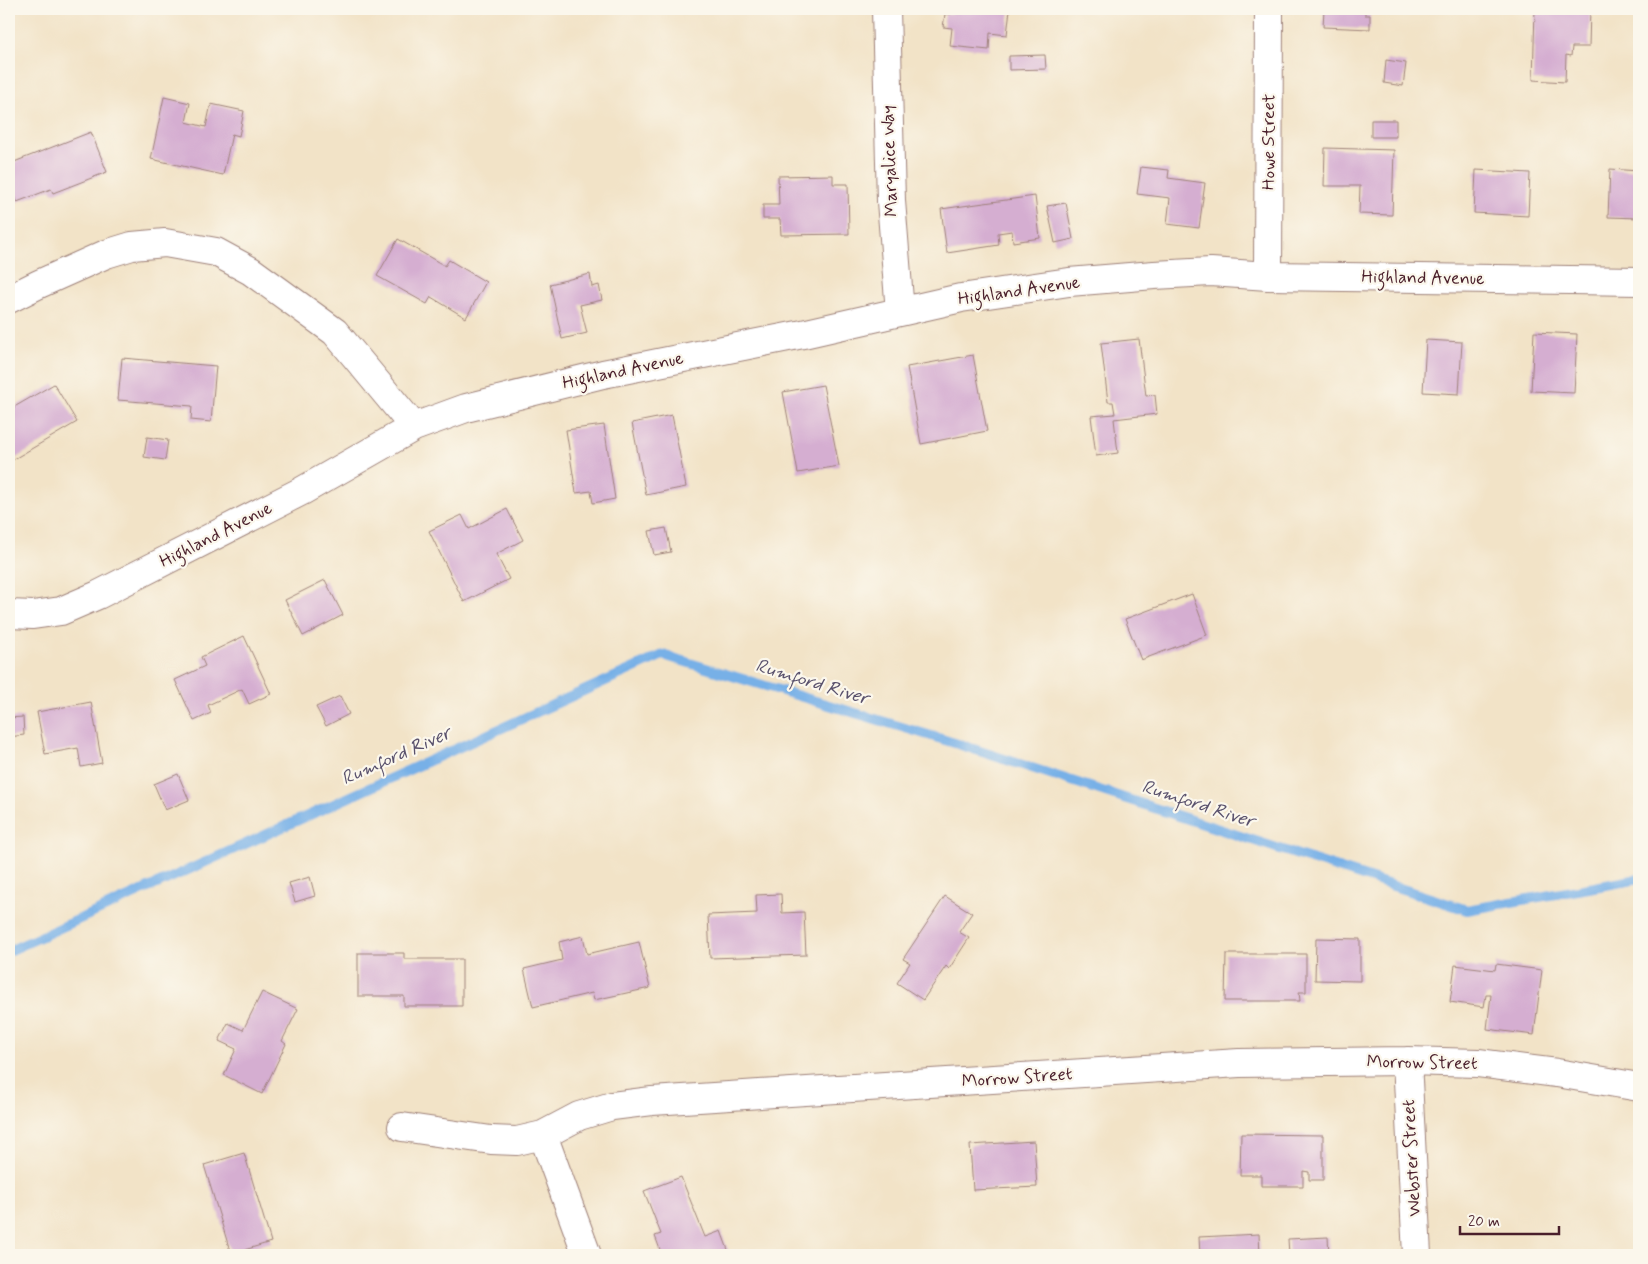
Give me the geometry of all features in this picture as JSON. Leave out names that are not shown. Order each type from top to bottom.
[{"type":"street","name":"Maryalice Way","points":[[886,9],[890,201],[900,312]]},
{"type":"street","name":"Howe Street","points":[[1268,276],[1269,9]]},
{"type":"street","points":[[9,299],[106,254],[132,246],[165,243],[216,252],[251,271],[335,332],[414,427]]},
{"type":"street","name":"Highland Avenue","points":[[9,614],[33,616],[61,611],[98,595],[302,491],[414,427],[466,408],[603,374],[803,334],[961,298],[1069,282],[1211,272],[1268,276],[1639,282]]},
{"type":"street","name":"Morrow Street","points":[[402,1127],[491,1140],[517,1141],[544,1135],[579,1116],[612,1106],[652,1101],[1239,1063],[1407,1061],[1478,1063],[1639,1087]]},
{"type":"street","name":"Webster Street","points":[[1407,1061],[1417,1255]]},
{"type":"street","points":[[544,1135],[587,1255]]},
{"type":"building","points":[[952,9],[1010,9],[1007,35],[990,33],[989,50],[950,46],[952,28],[943,27],[945,14],[951,14]]},
{"type":"building","points":[[1324,9],[1365,9],[1365,15],[1370,15],[1370,29],[1323,27]]},
{"type":"building","points":[[1535,9],[1590,9],[1589,47],[1572,47],[1571,56],[1566,55],[1565,82],[1533,80]]},
{"type":"building","points":[[1045,55],[1046,69],[1009,70],[1009,56]]},
{"type":"building","points":[[1386,60],[1406,63],[1403,86],[1384,83]]},
{"type":"building","points":[[164,97],[190,103],[186,122],[206,127],[211,104],[244,111],[239,136],[232,134],[223,175],[151,159]]},
{"type":"building","points":[[1371,120],[1396,120],[1396,137],[1371,137]]},
{"type":"building","points":[[91,132],[107,172],[53,193],[51,189],[17,202],[9,180],[9,164]]},
{"type":"building","points":[[1325,148],[1394,150],[1392,215],[1359,214],[1360,186],[1324,186]]},
{"type":"building","points":[[1141,167],[1169,170],[1168,178],[1205,183],[1199,228],[1167,224],[1170,198],[1137,194]]},
{"type":"building","points":[[1610,169],[1639,171],[1639,218],[1608,217]]},
{"type":"building","points":[[1476,170],[1530,173],[1528,216],[1474,213]]},
{"type":"building","points":[[833,175],[833,184],[848,184],[849,234],[781,235],[780,219],[763,219],[763,205],[779,205],[778,176]]},
{"type":"building","points":[[1035,196],[1040,238],[1013,242],[1012,231],[998,233],[999,245],[947,253],[941,209]]},
{"type":"building","points":[[1066,203],[1073,239],[1055,243],[1047,206]]},
{"type":"building","points":[[398,239],[445,266],[449,260],[486,282],[466,318],[431,297],[427,304],[377,276]]},
{"type":"building","points":[[590,274],[592,287],[599,285],[602,300],[580,305],[587,333],[562,339],[550,284]]},
{"type":"building","points":[[1534,332],[1577,334],[1574,393],[1531,391]]},
{"type":"building","points":[[1139,339],[1146,396],[1155,395],[1157,414],[1114,419],[1118,453],[1096,456],[1091,416],[1115,414],[1113,402],[1108,402],[1101,343]]},
{"type":"building","points":[[1426,340],[1462,342],[1459,394],[1423,392]]},
{"type":"building","points":[[973,355],[987,431],[921,444],[907,367]]},
{"type":"building","points":[[122,358],[216,366],[211,422],[191,420],[192,406],[118,400]]},
{"type":"building","points":[[54,384],[77,422],[9,462],[9,410]]},
{"type":"building","points":[[823,385],[839,466],[798,473],[783,392]]},
{"type":"building","points":[[672,415],[686,487],[646,495],[632,423]]},
{"type":"building","points":[[604,425],[615,499],[593,503],[591,491],[576,493],[566,430]]},
{"type":"building","points":[[147,437],[168,440],[165,460],[144,457]]},
{"type":"building","points":[[507,509],[523,540],[496,554],[509,579],[464,602],[429,531],[462,515],[469,529]]},
{"type":"building","points":[[666,528],[671,552],[654,555],[649,531]]},
{"type":"building","points":[[325,580],[343,615],[303,636],[285,600]]},
{"type":"building","points":[[1192,594],[1207,635],[1141,660],[1125,619]]},
{"type":"building","points":[[244,636],[271,694],[249,704],[242,689],[208,705],[211,713],[194,721],[175,680],[205,666],[201,657]]},
{"type":"building","points":[[340,696],[349,714],[326,726],[316,707]]},
{"type":"building","points":[[91,702],[102,763],[81,767],[78,748],[45,754],[37,712]]},
{"type":"building","points":[[23,717],[24,735],[9,737],[9,718]]},
{"type":"building","points":[[178,774],[189,800],[165,810],[154,784]]},
{"type":"building","points":[[310,877],[315,896],[295,902],[289,883]]},
{"type":"building","points":[[781,894],[782,913],[804,912],[806,955],[710,958],[708,915],[757,913],[756,895]]},
{"type":"building","points":[[945,896],[972,913],[959,932],[969,938],[949,969],[946,966],[923,1000],[897,983],[910,963],[903,959]]},
{"type":"building","points":[[583,936],[587,954],[639,942],[650,988],[594,1000],[592,993],[533,1007],[524,969],[562,960],[559,942]]},
{"type":"building","points":[[1316,938],[1360,939],[1360,981],[1315,980]]},
{"type":"building","points":[[358,953],[404,953],[404,959],[462,959],[462,1006],[404,1006],[404,996],[358,996]]},
{"type":"building","points":[[1226,954],[1306,954],[1306,992],[1299,992],[1300,1001],[1225,1001]]},
{"type":"building","points":[[1496,964],[1542,970],[1534,1035],[1487,1029],[1491,995],[1486,995],[1484,1007],[1450,1002],[1455,965],[1495,970]]},
{"type":"building","points":[[262,992],[298,1009],[282,1041],[286,1044],[262,1094],[224,1075],[236,1049],[219,1041],[228,1023],[243,1030]]},
{"type":"building","points":[[1241,1134],[1323,1135],[1323,1180],[1309,1180],[1309,1172],[1303,1171],[1303,1186],[1261,1186],[1261,1175],[1240,1175]]},
{"type":"building","points":[[1034,1141],[1037,1187],[973,1190],[970,1145]]},
{"type":"building","points":[[244,1153],[271,1242],[231,1254],[204,1165]]},
{"type":"building","points":[[681,1177],[705,1237],[721,1231],[730,1255],[662,1255],[655,1236],[661,1234],[644,1191]]},
{"type":"building","points":[[1259,1234],[1260,1255],[1200,1255],[1199,1237]]},
{"type":"building","points":[[1328,1237],[1329,1255],[1289,1255],[1288,1239]]},
{"type":"waterway","name":"Rumford River","points":[[9,951],[663,655],[958,744],[1467,910],[1639,879]]}]
